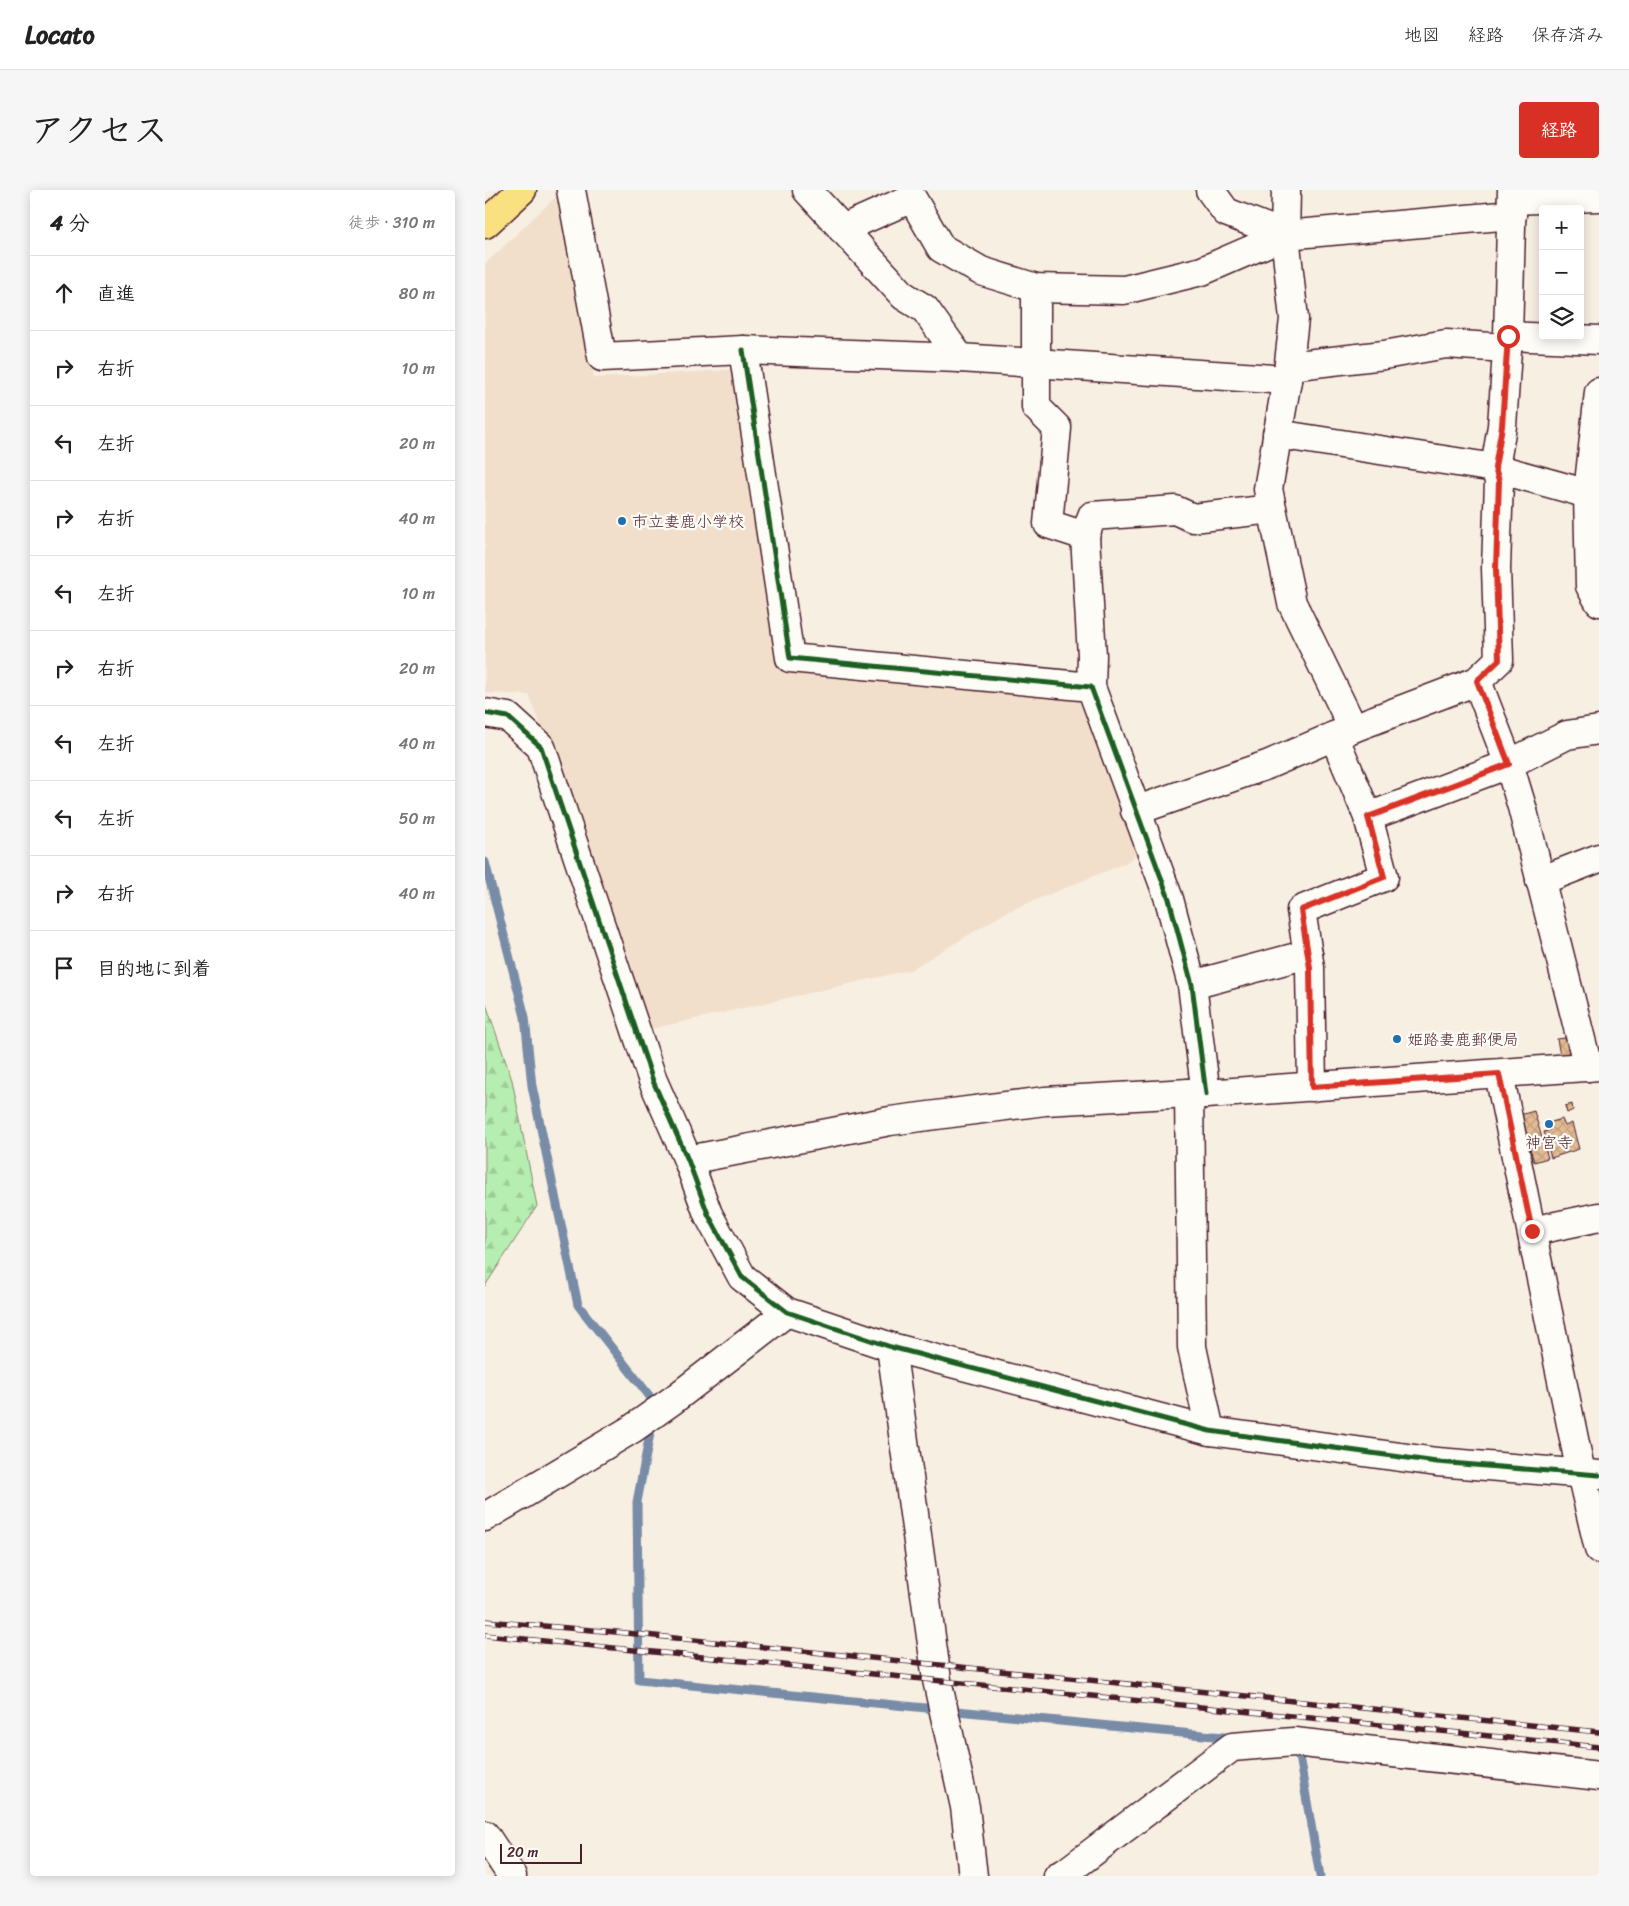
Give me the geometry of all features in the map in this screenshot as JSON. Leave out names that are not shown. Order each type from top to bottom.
[{"type":"main road","points":[[485,224],[522,190]]},
{"type":"street","points":[[571,190],[601,357],[743,350],[1288,373],[1446,344],[1599,340]]},
{"type":"street","points":[[807,190],[904,296],[925,309],[960,358]]},
{"type":"street","points":[[1210,190],[1226,212],[1285,235]]},
{"type":"street","points":[[1286,190],[1285,235],[1294,319],[1288,373],[1268,489],[1292,603],[1343,732],[1384,877],[1301,910],[1310,968],[1312,1087]]},
{"type":"street","points":[[842,229],[912,198],[941,248],[981,271],[1037,288],[1124,290],[1202,271],[1285,235],[1512,201],[1599,197]]},
{"type":"street","points":[[1135,811],[1267,765],[1343,732],[1477,681],[1499,660],[1496,568],[1499,481],[1495,468],[1502,426],[1512,201]]},
{"type":"street","points":[[1037,288],[1036,407],[1057,428],[1048,524],[1085,536]]},
{"type":"street","points":[[743,350],[790,658],[1091,687]]},
{"type":"street","points":[[1599,392],[1590,586],[1599,602]]},
{"type":"street","points":[[1277,434],[1495,468],[1594,495]]},
{"type":"street","points":[[1210,1431],[1192,1347],[1197,1094],[1192,986],[1169,899],[1135,811],[1091,687],[1092,656],[1085,536],[1091,516],[1175,510],[1193,518],[1272,509]]},
{"type":"street","points":[[688,1160],[890,1121],[1045,1101],[1312,1087],[1593,1067],[1540,881],[1522,807],[1509,764],[1477,681]]},
{"type":"street","points":[[485,713],[508,717],[541,747],[653,1081],[688,1160],[708,1214],[742,1277],[787,1312],[891,1347],[1210,1431],[1437,1462],[1590,1474]]},
{"type":"street","points":[[1368,817],[1509,764],[1567,735],[1599,730]]},
{"type":"street","points":[[1540,881],[1599,858]]},
{"type":"street","points":[[1192,986],[1308,954]]},
{"type":"street","points":[[1499,1074],[1532,1231],[1590,1474],[1599,1549]]},
{"type":"street","points":[[1532,1231],[1599,1217]]},
{"type":"street","points":[[485,1517],[632,1429],[673,1400],[787,1312]]},
{"type":"street","points":[[891,1347],[940,1697],[965,1807],[973,1876]]},
{"type":"street","points":[[1058,1876],[1065,1873],[1233,1747],[1294,1742],[1599,1776]]},
{"type":"street","points":[[485,1836],[512,1876]]},
{"type":"shaded area","name":"市立妻鹿小学校","points":[[563,190],[594,378],[729,370],[736,382],[782,661],[1085,698],[1142,849],[1126,863],[1009,911],[910,970],[647,1030],[631,964],[529,695],[485,693],[485,264]]},
{"type":"green space","points":[[485,1001],[512,1080],[537,1206],[485,1286]]},
{"type":"building","points":[[1574,1037],[1576,1053],[1560,1056],[1557,1039]]},
{"type":"building","points":[[1572,1104],[1573,1110],[1567,1113],[1565,1106]]},
{"type":"building","points":[[1534,1111],[1548,1158],[1534,1162],[1520,1115]]},
{"type":"building","points":[[1562,1119],[1565,1126],[1572,1123],[1579,1149],[1551,1158],[1544,1132],[1550,1130],[1548,1123]]},
{"type":"waterway","points":[[485,862],[525,1017],[532,1086],[578,1305],[655,1403],[654,1408]]},
{"type":"waterway","points":[[652,1423],[637,1502],[639,1680],[1234,1738]]},
{"type":"waterway","points":[[1297,1745],[1320,1876]]},
{"type":"railway","points":[[485,1621],[616,1632],[1599,1732]]},
{"type":"railway","points":[[485,1635],[1599,1747]]},
{"type":"cycle path","points":[[743,350],[790,658],[1091,687],[1169,899],[1192,985],[1206,1094]]},
{"type":"cycle path","points":[[485,713],[508,717],[541,747],[653,1081],[688,1160],[708,1214],[742,1277],[787,1312],[891,1347],[1210,1431],[1437,1462],[1599,1475]]},
{"type":"place","name":"市立妻鹿小学校","points":[[622,521]]},
{"type":"place","name":"姫路妻鹿郵便局","points":[[1397,1039]]},
{"type":"place","name":"神宮寺","points":[[1549,1124]]},
{"type":"route","points":[[1508,336],[1502,426],[1495,468],[1499,481],[1496,568],[1499,660],[1477,681],[1509,764],[1368,817],[1384,877],[1301,910],[1310,968],[1312,1087],[1499,1074],[1532,1231]]}]
